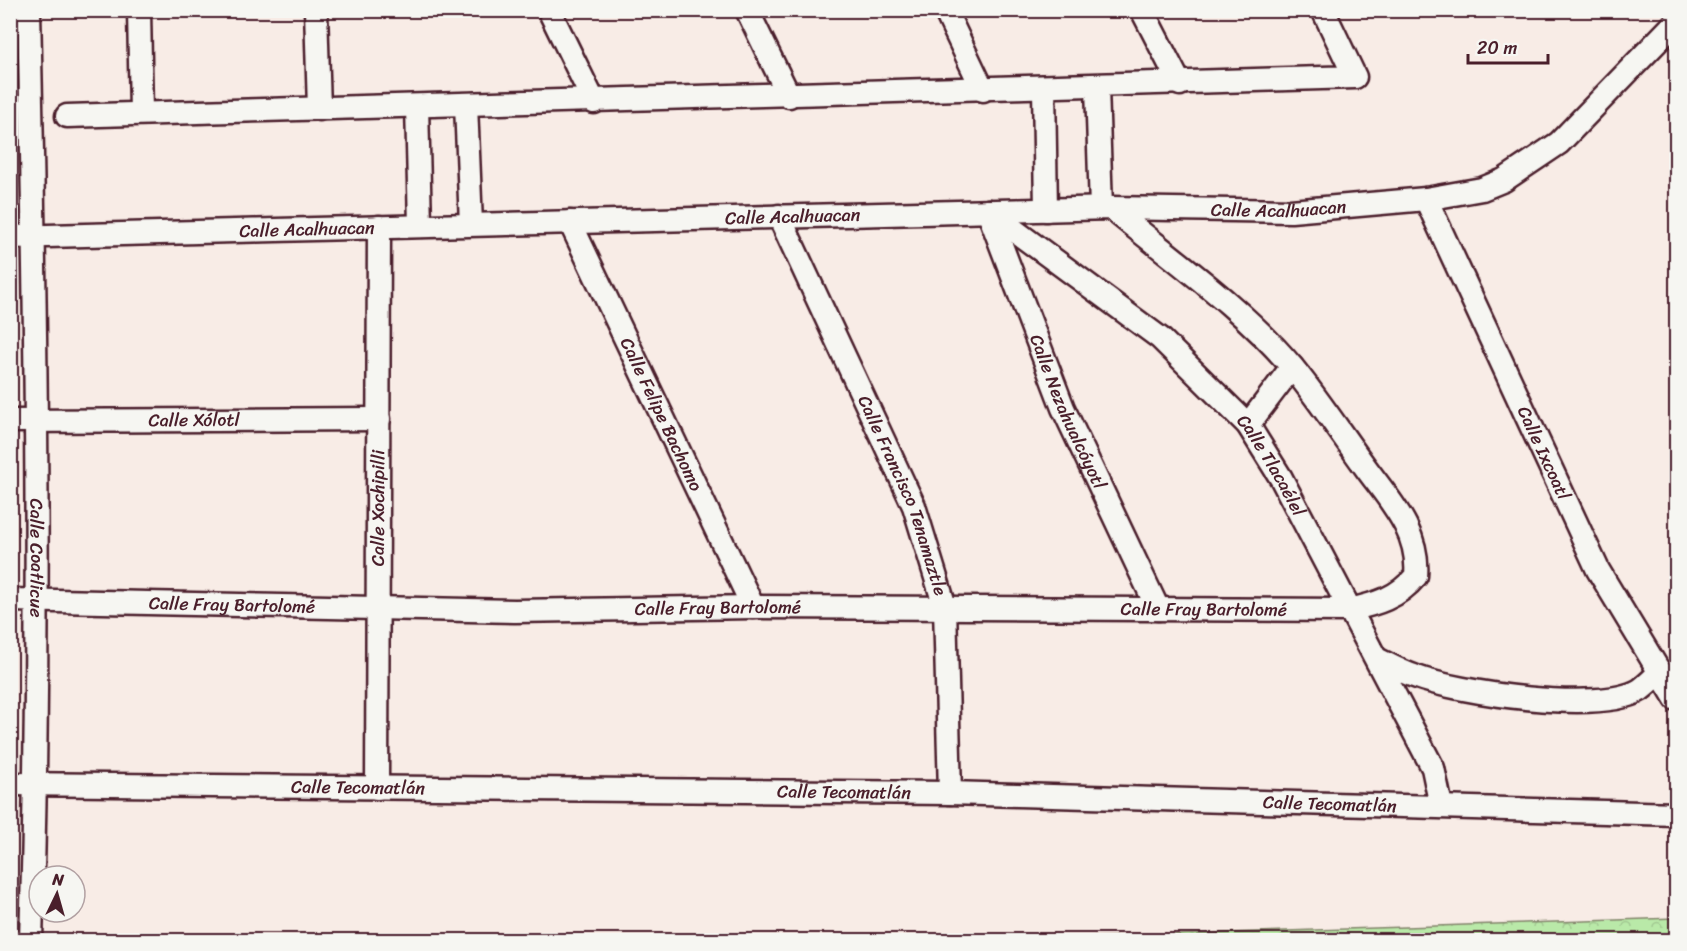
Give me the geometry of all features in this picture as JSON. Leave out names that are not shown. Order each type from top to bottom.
[{"type":"street","name":"Calle Coatlicue","points":[[29,10],[36,422],[36,784],[31,940]]},
{"type":"street","points":[[140,10],[141,113]]},
{"type":"street","points":[[316,10],[320,109]]},
{"type":"street","points":[[549,10],[594,102]]},
{"type":"street","points":[[747,10],[789,96]]},
{"type":"street","points":[[945,10],[983,90]]},
{"type":"street","points":[[1142,10],[1180,84]]},
{"type":"street","points":[[67,116],[1097,87],[1354,77],[1323,10]]},
{"type":"street","name":"Calle Acalhuacan","points":[[10,237],[1106,208],[1291,211],[1426,199],[1482,189],[1504,180],[1560,143],[1677,22]]},
{"type":"street","points":[[1097,87],[1106,208],[1239,314],[1292,367],[1248,425]]},
{"type":"street","points":[[1044,88],[1046,210]]},
{"type":"street","points":[[466,105],[471,224]]},
{"type":"street","points":[[417,106],[420,225]]},
{"type":"street","name":"Calle Ixcoatl","points":[[1426,199],[1598,570],[1677,699]]},
{"type":"street","name":"Calle Tlacaélel","points":[[988,211],[1160,338],[1248,425],[1281,478],[1433,768],[1441,806]]},
{"type":"street","name":"Calle Nezahualcóyotl","points":[[988,211],[1063,408],[1158,609]]},
{"type":"street","name":"Calle Francisco Tenamaztle","points":[[779,216],[914,506],[945,608],[950,793]]},
{"type":"street","name":"Calle Felipe Bachomo","points":[[570,222],[753,607]]},
{"type":"street","name":"Calle Xochipilli","points":[[377,788],[380,227]]},
{"type":"street","name":"Calle Fray Bartolomé","points":[[10,600],[515,611],[753,607],[1349,610],[1376,604],[1398,594],[1416,576],[1418,561],[1408,526],[1292,367]]},
{"type":"street","name":"Calle Xólotl","points":[[10,421],[379,419]]},
{"type":"street","points":[[1377,659],[1415,677],[1449,686],[1548,700],[1578,701],[1618,696],[1638,690],[1660,672]]},
{"type":"street","name":"Calle Tecomatlán","points":[[10,784],[950,793],[1677,814]]},
{"type":"green space","points":[[1676,918],[1676,940],[1019,940]]}]
